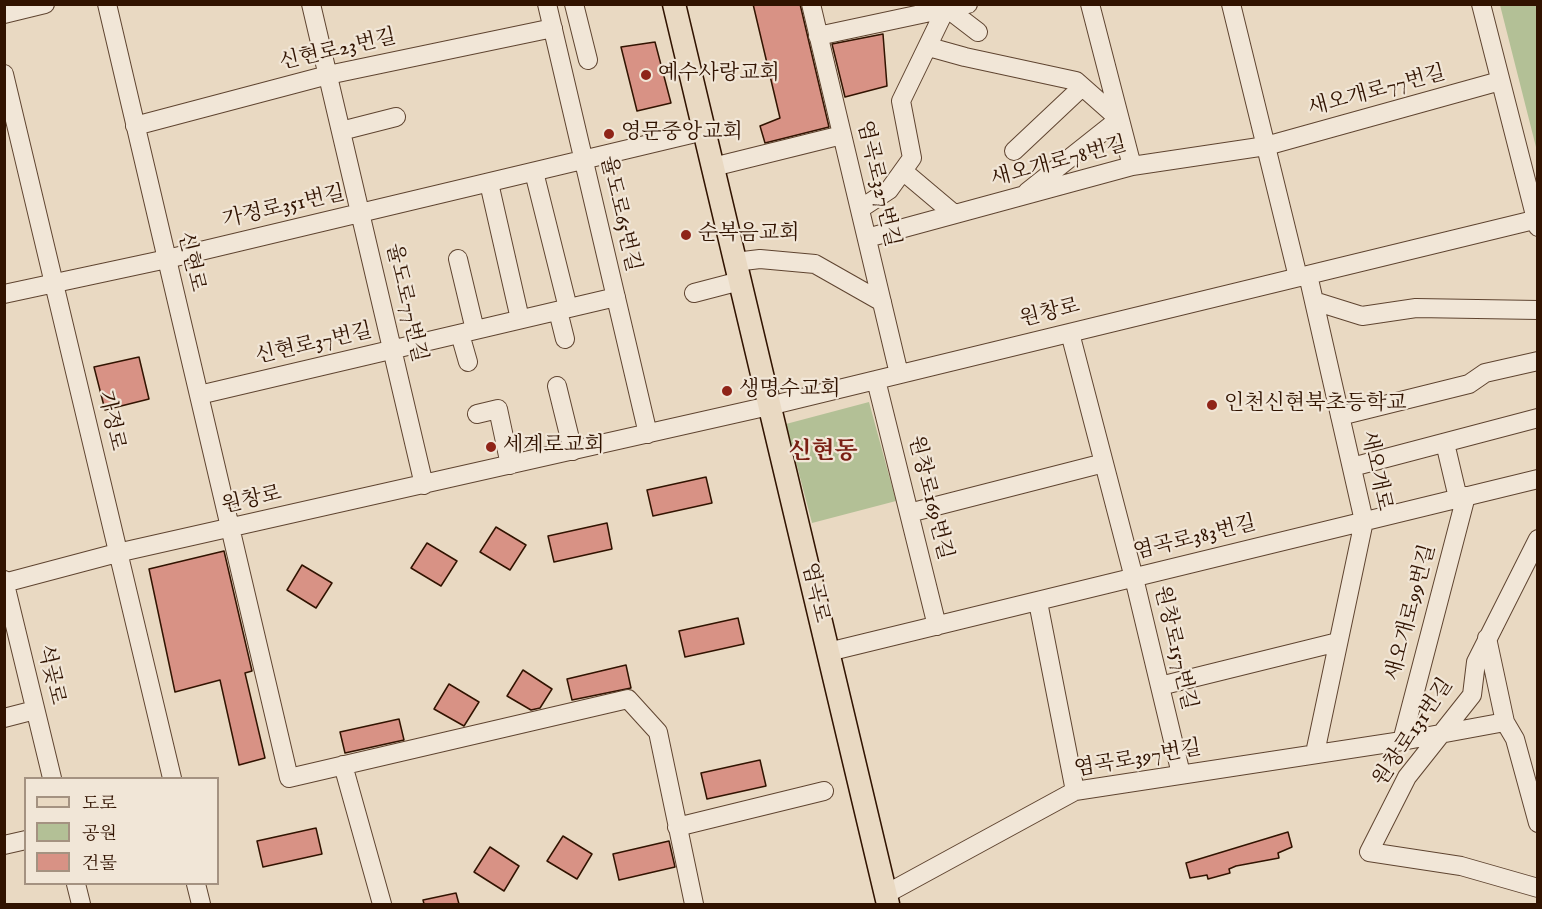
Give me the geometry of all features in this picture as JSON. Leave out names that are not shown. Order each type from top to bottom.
[{"type":"main road","name":"염곡로","points":[[674,4],[887,899]]},
{"type":"street","points":[[4,14],[45,4]]},
{"type":"street","name":"신현로","points":[[107,4],[289,778],[343,765]]},
{"type":"street","name":"율도로77번길","points":[[311,4],[424,485]]},
{"type":"street","name":"율도로65번길","points":[[547,4],[648,434]]},
{"type":"street","points":[[574,4],[588,60]]},
{"type":"street","name":"염곡로327번길","points":[[811,4],[899,374]]},
{"type":"street","points":[[818,36],[896,12],[968,4]]},
{"type":"street","points":[[1090,4],[1132,166]]},
{"type":"street","name":"새오개로","points":[[1231,4],[1266,146],[1303,276],[1314,301],[1364,520],[1315,753]]},
{"type":"street","points":[[1480,4],[1537,221]]},
{"type":"street","points":[[948,7],[978,32]]},
{"type":"street","points":[[860,209],[889,190],[912,158],[901,101],[948,7]]},
{"type":"street","name":"신현로23번길","points":[[135,126],[328,75],[552,28]]},
{"type":"street","points":[[930,47],[1067,79],[1082,87],[1119,120]]},
{"type":"street","name":"가정로","points":[[4,74],[172,777]]},
{"type":"street","name":"새오개로77번길","points":[[1266,146],[1500,81]]},
{"type":"street","points":[[1014,152],[1082,87]]},
{"type":"street","points":[[341,131],[396,117]]},
{"type":"street","points":[[1022,196],[1119,120]]},
{"type":"street","name":"가정로351번길","points":[[4,294],[166,259],[704,131]]},
{"type":"street","points":[[713,167],[842,135]]},
{"type":"street","name":"새오개로78번길","points":[[867,238],[1132,166],[1266,146]]},
{"type":"street","points":[[903,171],[954,214]]},
{"type":"street","points":[[534,172],[563,309],[565,339]]},
{"type":"street","points":[[489,183],[520,319]]},
{"type":"street","name":"원창로","points":[[5,582],[117,554],[770,406],[1537,221]]},
{"type":"street","points":[[458,259],[468,332],[468,363]]},
{"type":"street","points":[[694,293],[760,259],[815,264],[882,303]]},
{"type":"street","name":"신현로37번길","points":[[199,394],[616,297]]},
{"type":"street","points":[[1314,301],[1362,316],[1416,308],[1538,310]]},
{"type":"street","name":"원창로157번길","points":[[1070,333],[1134,578],[1181,774]]},
{"type":"street","points":[[1340,416],[1469,384],[1485,373],[1538,361]]},
{"type":"street","name":"원창로169번길","points":[[876,380],[937,626]]},
{"type":"street","points":[[557,386],[573,451]]},
{"type":"street","points":[[477,414],[498,409],[510,465]]},
{"type":"street","points":[[1352,467],[1538,418]]},
{"type":"street","points":[[1445,443],[1462,497]]},
{"type":"street","points":[[909,513],[1104,463]]},
{"type":"street","points":[[1364,520],[1538,479]]},
{"type":"street","name":"새오개로99번길","points":[[1402,741],[1462,497]]},
{"type":"street","name":"염곡로383번길","points":[[828,652],[1364,520]]},
{"type":"street","name":"원창로131번길","points":[[1538,539],[1476,662],[1472,695],[1407,777],[1369,852],[1461,866],[1538,888]]},
{"type":"street","name":"석곶로","points":[[5,582],[51,777]]},
{"type":"street","points":[[1038,602],[1075,791]]},
{"type":"street","points":[[1487,638],[1505,722],[1515,739],[1538,823]]},
{"type":"street","points":[[1160,686],[1338,642]]},
{"type":"street","points":[[382,904],[343,765],[628,699],[658,732],[693,904]]},
{"type":"street","points":[[4,717],[35,710]]},
{"type":"street","name":"염곡로397번길","points":[[887,899],[1075,791],[1402,741],[1505,722]]},
{"type":"street","points":[[677,827],[824,791]]},
{"type":"street","points":[[4,845],[24,840]]},
{"type":"street","points":[[76,885],[81,904]]},
{"type":"street","points":[[196,885],[201,904]]},
{"type":"green space","points":[[1500,5],[1537,5],[1537,151]]},
{"type":"green space","points":[[869,402],[896,501],[812,523],[786,424]]},
{"type":"building","points":[[753,4],[800,4],[829,127],[765,143],[760,126],[780,118]]},
{"type":"building","points":[[883,34],[887,86],[845,97],[832,44]]},
{"type":"building","name":"예수사랑교회","points":[[655,42],[671,103],[637,111],[621,47]]},
{"type":"building","points":[[139,357],[149,399],[105,410],[94,367]]},
{"type":"building","points":[[706,477],[712,503],[653,516],[647,490]]},
{"type":"building","points":[[607,523],[612,549],[554,562],[548,536]]},
{"type":"building","points":[[496,527],[526,545],[510,570],[480,552]]},
{"type":"building","points":[[427,543],[457,561],[441,586],[411,568]]},
{"type":"building","points":[[224,551],[252,671],[245,673],[265,758],[239,765],[220,680],[175,692],[149,569]]},
{"type":"building","points":[[302,565],[332,583],[316,608],[287,590]]},
{"type":"building","points":[[738,618],[744,644],[685,657],[679,631]]},
{"type":"building","points":[[626,665],[631,688],[572,700],[567,679]]},
{"type":"building","points":[[523,670],[552,689],[540,708],[531,710],[507,696]]},
{"type":"building","points":[[449,684],[479,702],[464,726],[434,709]]},
{"type":"building","points":[[399,719],[404,740],[345,753],[340,732]]},
{"type":"building","points":[[760,760],[766,786],[707,799],[701,773]]},
{"type":"building","points":[[316,828],[322,854],[263,867],[257,841]]},
{"type":"building","points":[[1288,832],[1292,847],[1278,853],[1279,858],[1236,866],[1229,869],[1230,873],[1208,879],[1207,875],[1190,878],[1186,863]]},
{"type":"building","points":[[563,836],[592,854],[577,879],[547,861]]},
{"type":"building","points":[[669,841],[675,867],[619,880],[613,854]]},
{"type":"building","points":[[490,847],[519,866],[504,891],[474,872]]},
{"type":"building","points":[[456,893],[459,904],[424,904],[423,900]]},
{"type":"place","name":"예수사랑교회","points":[[646,75]]},
{"type":"place","name":"영문중앙교회","points":[[609,134]]},
{"type":"place","name":"순복음교회","points":[[686,235]]},
{"type":"place","name":"생명수교회","points":[[727,391]]},
{"type":"place","name":"인천신현북초등학교","points":[[1212,405]]},
{"type":"place","name":"세계로교회","points":[[491,447]]},
{"type":"district","name":"신현동","points":[[823,453]]}]
